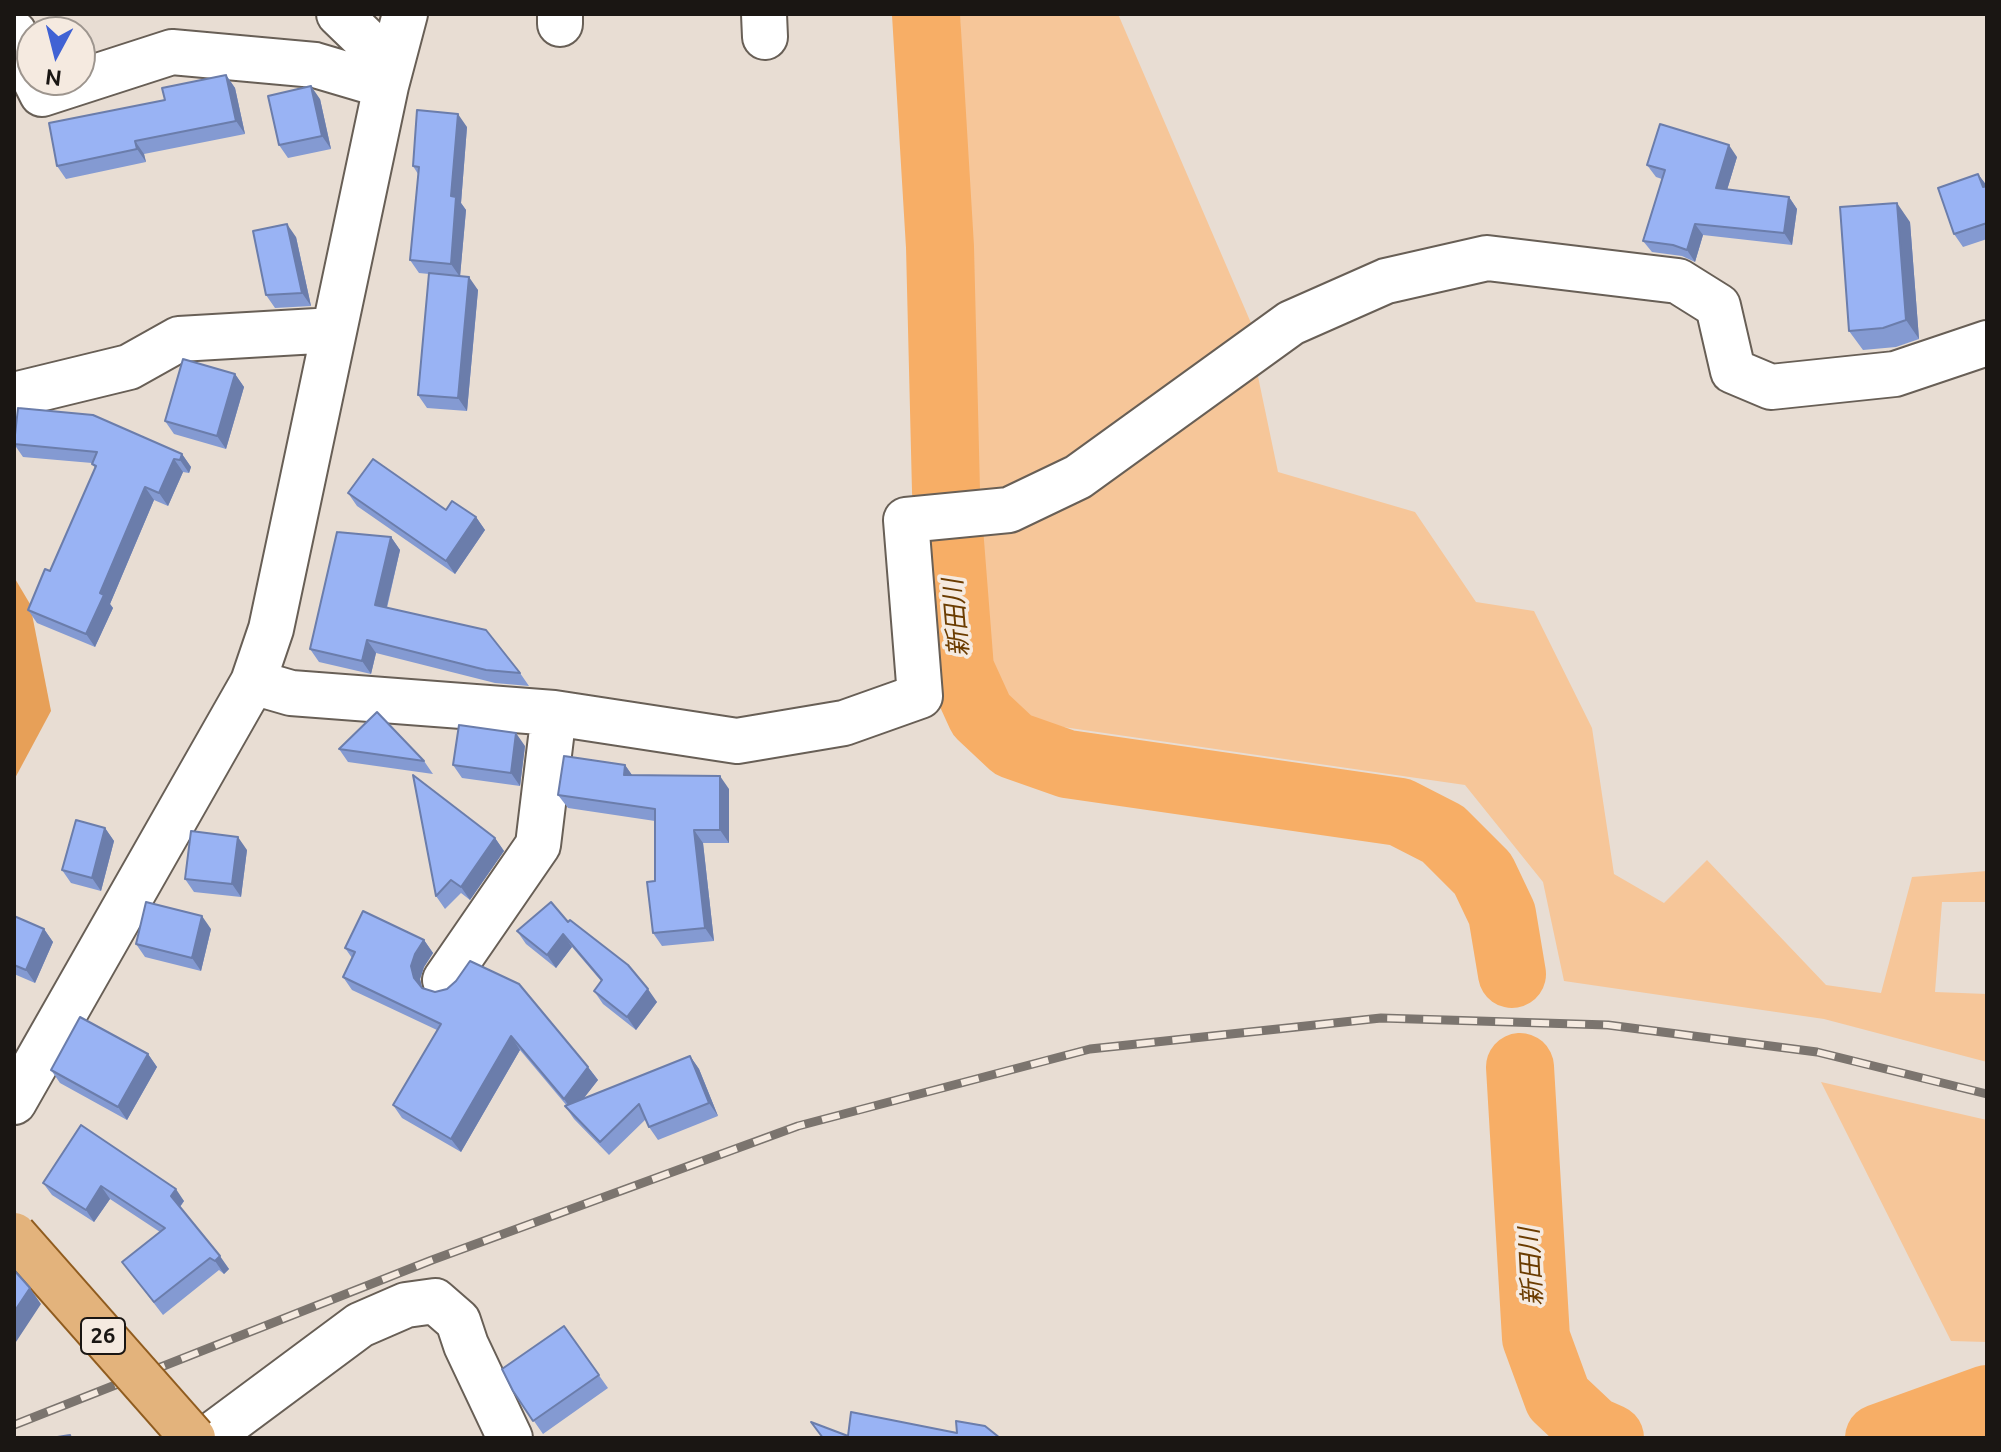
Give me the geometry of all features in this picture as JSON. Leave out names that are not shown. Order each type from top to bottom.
[{"type":"main road","name":"26","points":[[14,1235],[193,1438]]},
{"type":"street","points":[[339,14],[369,43],[386,86]]},
{"type":"street","points":[[14,1102],[253,682],[271,629],[386,86],[405,14]]},
{"type":"street","points":[[96,77],[172,52],[315,65],[386,86]]},
{"type":"street","points":[[253,682],[291,693],[554,713],[737,741],[844,723],[920,696],[906,520],[1009,510],[1078,477],[1291,323],[1386,281],[1487,258],[1678,281],[1718,306],[1733,371],[1771,387],[1895,374],[1987,343]]},
{"type":"street","points":[[14,395],[129,367],[179,339],[334,330]]},
{"type":"street","points":[[445,980],[538,845],[554,713]]},
{"type":"street","points":[[208,1438],[360,1325],[406,1305],[435,1301],[458,1321],[466,1345],[510,1438]]},
{"type":"shaded area","points":[[960,14],[1118,14],[1251,323],[1256,367],[1278,472],[1415,512],[1476,602],[1534,611],[1592,728],[1614,874],[1664,903],[1707,860],[1826,985],[1881,993],[1912,877],[1987,871],[1987,902],[1942,902],[1935,992],[1987,994],[1987,1062],[1824,1019],[1564,981],[1543,882],[1465,785],[1049,725],[1009,706],[977,655]]},
{"type":"shaded area","points":[[14,577],[30,604],[51,711],[14,780]]},
{"type":"shaded area","points":[[1821,1082],[1987,1120],[1987,1342],[1951,1341]]},
{"type":"shaded area","points":[[1987,1419],[1987,1438],[1938,1438]]},
{"type":"building","points":[[226,75],[236,121],[135,141],[137,149],[57,166],[49,123],[165,100],[162,88]]},
{"type":"building","points":[[311,86],[322,136],[279,145],[268,96]]},
{"type":"building","points":[[417,110],[458,114],[451,196],[456,197],[451,264],[410,260],[419,167],[413,166]]},
{"type":"building","points":[[1660,124],[1729,145],[1716,188],[1789,197],[1784,233],[1695,224],[1687,250],[1643,241],[1665,170],[1647,165]]},
{"type":"building","points":[[1978,174],[1983,187],[1987,186],[1987,223],[1954,234],[1938,188]]},
{"type":"building","points":[[1897,203],[1906,320],[1883,328],[1849,331],[1840,207]]},
{"type":"building","points":[[287,224],[302,293],[266,295],[253,231]]},
{"type":"building","points":[[429,273],[469,277],[458,398],[418,395]]},
{"type":"building","points":[[183,359],[235,374],[217,436],[165,421]]},
{"type":"building","points":[[18,408],[93,415],[182,454],[180,460],[174,459],[159,493],[145,487],[86,634],[28,610],[45,569],[50,571],[96,466],[92,464],[97,452],[14,444]]},
{"type":"building","points":[[373,459],[446,510],[452,501],[476,517],[446,561],[348,493]]},
{"type":"building","points":[[337,532],[391,537],[375,605],[486,630],[520,673],[486,670],[367,640],[362,661],[310,649]]},
{"type":"building","points":[[377,712],[424,761],[339,749]]},
{"type":"building","points":[[459,725],[516,733],[511,773],[453,765]]},
{"type":"building","points":[[564,756],[625,765],[624,775],[720,776],[720,830],[694,830],[705,928],[653,933],[647,882],[655,881],[655,809],[558,795]]},
{"type":"building","points":[[413,775],[495,838],[461,887],[451,880],[436,896]]},
{"type":"building","points":[[76,820],[105,828],[92,878],[62,870]]},
{"type":"building","points":[[191,831],[238,837],[232,884],[185,879]]},
{"type":"building","points":[[146,902],[202,916],[192,958],[136,944]]},
{"type":"building","points":[[551,902],[568,922],[570,920],[628,965],[648,989],[627,1017],[594,991],[602,980],[563,934],[547,955],[517,931]]},
{"type":"building","points":[[363,911],[424,940],[411,966],[414,978],[422,988],[435,992],[447,989],[470,961],[519,984],[588,1067],[564,1099],[511,1036],[451,1139],[393,1105],[441,1024],[343,977],[355,952],[345,948]]},
{"type":"building","points":[[14,916],[44,929],[26,970],[14,965]]},
{"type":"building","points":[[80,1017],[148,1054],[118,1107],[51,1070]]},
{"type":"building","points":[[690,1056],[709,1103],[649,1127],[639,1104],[600,1142],[565,1106]]},
{"type":"building","points":[[81,1125],[176,1189],[171,1196],[220,1256],[215,1261],[210,1258],[154,1302],[122,1262],[165,1228],[101,1186],[86,1210],[43,1183]]},
{"type":"building","points":[[14,1270],[30,1288],[14,1312]]},
{"type":"building","points":[[564,1326],[599,1375],[533,1421],[502,1369]]},
{"type":"building","points":[[851,1412],[957,1433],[956,1421],[985,1426],[1000,1438],[823,1438],[811,1422],[848,1436]]},
{"type":"waterway","name":"新田川","points":[[926,14],[940,247],[946,491],[960,669],[981,715],[1013,745],[1067,764],[1400,812],[1443,834],[1483,874],[1502,914],[1512,974]]},
{"type":"waterway","name":"新田川","points":[[1520,1067],[1536,1338],[1558,1398],[1592,1430],[1610,1438]]},
{"type":"waterway","name":"新田川","points":[[1879,1438],[1987,1399]]},
{"type":"railway","points":[[14,1425],[432,1260],[798,1126],[1090,1049],[1381,1018],[1608,1025],[1817,1052],[1987,1094]]}]
